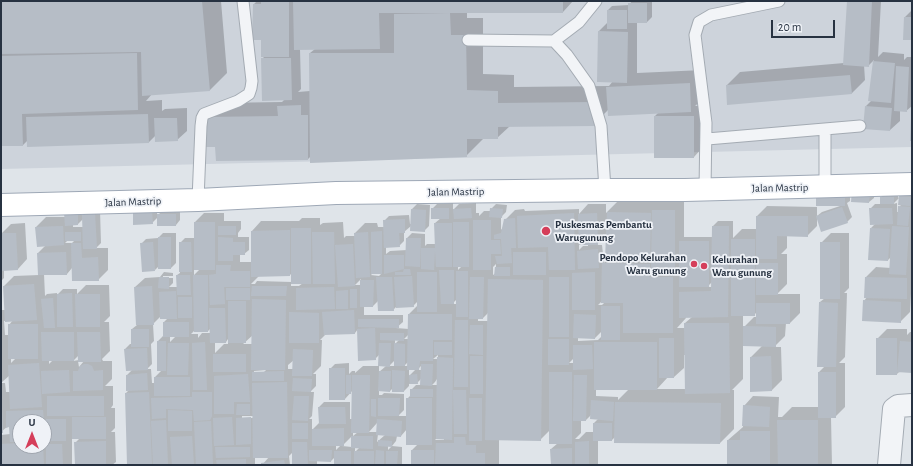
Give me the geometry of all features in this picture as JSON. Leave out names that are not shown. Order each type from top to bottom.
[{"type":"main road","name":"Jalan Mastrip","points":[[1,205],[198,187],[336,193],[705,190],[912,184]]},
{"type":"street","points":[[889,465],[894,409],[898,406],[912,405]]},
{"type":"lane","points":[[198,187],[200,126],[204,114],[238,101],[249,94],[251,88],[252,81],[242,1]]},
{"type":"lane","points":[[468,40],[554,41],[579,22],[596,1]]},
{"type":"lane","points":[[705,190],[707,139],[706,123],[695,35],[699,22],[711,15],[779,1]]},
{"type":"lane","points":[[554,41],[567,55],[588,86],[601,126],[605,190]]},
{"type":"lane","points":[[707,139],[860,126]]},
{"type":"lane","points":[[825,130],[825,187]]},
{"type":"shaded area","points":[[1,1],[912,1],[912,147],[1,169]]},
{"type":"building","points":[[1,1],[202,1],[210,91],[142,96],[141,52],[1,54]]},
{"type":"building","points":[[261,1],[289,1],[289,57],[261,57],[261,40],[252,40],[253,4],[261,4]]},
{"type":"building","points":[[293,1],[563,1],[563,13],[379,13],[380,49],[294,50]]},
{"type":"building","points":[[847,1],[872,1],[869,67],[843,65]]},
{"type":"building","points":[[628,3],[647,3],[647,23],[628,23]]},
{"type":"building","points":[[607,10],[627,10],[627,29],[607,29]]},
{"type":"building","points":[[450,13],[451,35],[466,35],[467,90],[498,91],[498,103],[594,102],[594,126],[498,127],[498,139],[467,139],[467,157],[310,163],[309,53],[394,53],[394,14]]},
{"type":"building","points":[[904,17],[912,17],[912,40],[903,40]]},
{"type":"building","points":[[598,31],[628,32],[627,83],[597,82]]},
{"type":"building","points":[[137,53],[138,110],[22,114],[23,146],[1,146],[1,56]]},
{"type":"building","points":[[261,58],[291,58],[292,100],[262,101]]},
{"type":"building","points":[[873,61],[895,63],[891,103],[868,101]]},
{"type":"building","points":[[896,66],[909,67],[907,112],[894,111]]},
{"type":"building","points":[[850,75],[852,94],[727,105],[726,85]]},
{"type":"building","points":[[690,83],[691,112],[608,116],[606,87]]},
{"type":"building","points":[[301,105],[301,115],[308,115],[308,160],[216,161],[215,147],[205,147],[204,117],[278,116],[277,106]]},
{"type":"building","points":[[865,106],[892,108],[890,131],[863,129]]},
{"type":"building","points":[[148,114],[149,143],[27,147],[26,117]]},
{"type":"building","points":[[654,116],[694,116],[694,158],[654,158]]},
{"type":"building","points":[[154,118],[177,118],[178,141],[155,142]]},
{"type":"building","points":[[911,118],[912,141],[910,141]]},
{"type":"building","points":[[852,189],[870,191],[869,203],[851,202]]},
{"type":"building","points":[[816,193],[845,193],[845,206],[816,206]]},
{"type":"building","points":[[899,196],[911,197],[910,206],[898,205]]},
{"type":"building","points":[[880,197],[894,197],[894,204],[880,204]]},
{"type":"building","points":[[898,206],[910,207],[908,226],[897,225]]},
{"type":"building","points":[[842,207],[848,223],[821,232],[816,216]]},
{"type":"building","points":[[431,208],[449,208],[449,219],[431,219]]},
{"type":"building","points":[[471,208],[472,218],[454,219],[453,209]]},
{"type":"building","points":[[490,208],[503,209],[502,218],[489,217]]},
{"type":"building","points":[[869,208],[892,208],[893,224],[870,225]]},
{"type":"building","points":[[411,209],[426,210],[425,232],[410,231]]},
{"type":"building","points":[[652,210],[675,210],[675,271],[651,271]]},
{"type":"building","points":[[78,211],[78,225],[65,226],[64,212]]},
{"type":"building","points":[[152,212],[153,224],[133,225],[133,213]]},
{"type":"building","points":[[607,212],[651,213],[650,260],[605,259]]},
{"type":"building","name":"Puskesmas Pembantu Warugunung","points":[[574,213],[575,270],[549,270],[548,247],[518,248],[517,216]]},
{"type":"building","points":[[597,213],[598,245],[579,245],[578,214]]},
{"type":"building","points":[[95,214],[97,249],[83,249],[82,215]]},
{"type":"building","points":[[157,214],[176,214],[176,226],[157,226]]},
{"type":"building","points":[[756,216],[808,216],[808,237],[777,236],[777,259],[756,259]]},
{"type":"building","points":[[515,218],[516,248],[511,248],[512,263],[497,264],[495,256],[502,256],[501,239],[494,239],[494,235],[501,233],[504,219]]},
{"type":"building","points":[[405,219],[405,233],[399,233],[400,247],[384,248],[383,220]]},
{"type":"building","points":[[473,220],[491,220],[491,240],[500,240],[501,254],[491,254],[491,270],[473,270]]},
{"type":"building","points":[[194,222],[215,222],[215,270],[194,270]]},
{"type":"building","points":[[453,222],[469,222],[469,267],[453,267]]},
{"type":"building","points":[[434,223],[452,223],[452,267],[436,267],[435,250],[434,270],[421,269],[421,248],[435,248]]},
{"type":"building","points":[[63,226],[64,245],[37,247],[35,227]]},
{"type":"building","points":[[218,226],[236,226],[236,235],[218,235]]},
{"type":"building","points":[[712,226],[729,226],[728,317],[679,318],[679,292],[711,291]]},
{"type":"building","points":[[892,226],[909,227],[906,275],[889,274]]},
{"type":"building","points":[[291,228],[311,228],[311,284],[291,284]]},
{"type":"building","points":[[870,228],[890,229],[888,261],[868,260]]},
{"type":"building","points":[[290,230],[290,276],[251,277],[251,231]]},
{"type":"building","points":[[382,231],[382,274],[371,274],[371,232]]},
{"type":"building","points":[[65,232],[81,232],[81,241],[65,241]]},
{"type":"building","points":[[312,232],[334,232],[335,284],[313,284]]},
{"type":"building","points":[[368,232],[370,277],[356,278],[354,233]]},
{"type":"building","points":[[1,233],[16,233],[18,270],[2,271]]},
{"type":"building","points":[[158,237],[171,237],[171,269],[158,269]]},
{"type":"building","points":[[218,237],[233,238],[233,242],[245,242],[245,255],[233,255],[233,261],[218,261]]},
{"type":"building","points":[[406,238],[421,238],[420,267],[405,266]]},
{"type":"building","points":[[731,239],[755,239],[755,316],[731,316]]},
{"type":"building","name":"Pendopo Kelurahan Waru gunung","points":[[679,241],[709,241],[709,287],[679,287]]},
{"type":"building","points":[[153,242],[155,271],[142,272],[140,243]]},
{"type":"building","points":[[179,242],[191,242],[192,272],[179,272]]},
{"type":"building","points":[[820,242],[840,242],[840,299],[820,299]]},
{"type":"building","points":[[71,243],[81,243],[82,258],[98,257],[99,281],[72,281]]},
{"type":"building","points":[[353,244],[355,286],[338,287],[335,245]]},
{"type":"building","points":[[598,249],[599,268],[578,269],[577,251]]},
{"type":"building","points":[[66,252],[67,275],[38,275],[37,253]]},
{"type":"building","points":[[513,252],[546,252],[546,275],[513,275]]},
{"type":"building","points":[[384,255],[404,255],[404,269],[384,274]]},
{"type":"building","points":[[602,263],[650,264],[649,277],[673,277],[673,333],[623,333],[623,303],[601,303]]},
{"type":"building","points":[[756,263],[778,263],[778,295],[756,295]]},
{"type":"building","points":[[216,265],[231,265],[230,271],[250,271],[250,287],[224,287],[225,304],[210,305],[209,275],[216,274]]},
{"type":"building","points":[[495,267],[510,267],[510,276],[494,276]]},
{"type":"building","points":[[404,269],[410,269],[411,275],[395,275],[395,272],[403,272]]},
{"type":"building","points":[[439,270],[454,270],[454,304],[441,304]]},
{"type":"building","points":[[456,271],[468,271],[468,317],[456,317]]},
{"type":"building","points":[[417,272],[437,272],[437,312],[417,312]]},
{"type":"building","points":[[595,272],[595,310],[572,310],[572,273]]},
{"type":"building","points":[[176,275],[190,275],[191,295],[177,295]]},
{"type":"building","points":[[193,275],[208,275],[208,332],[194,332]]},
{"type":"building","points":[[412,276],[414,307],[396,308],[394,277]]},
{"type":"building","points":[[159,277],[169,277],[169,289],[158,288]]},
{"type":"building","points":[[376,277],[392,277],[394,311],[378,311]]},
{"type":"building","points":[[470,277],[484,277],[483,319],[469,319]]},
{"type":"building","points":[[549,277],[569,277],[569,337],[549,337]]},
{"type":"building","points":[[865,277],[907,278],[907,299],[864,298]]},
{"type":"building","points":[[488,279],[543,280],[541,441],[485,440]]},
{"type":"building","points":[[360,280],[374,280],[373,307],[360,307]]},
{"type":"building","points":[[34,284],[37,320],[5,322],[3,286]]},
{"type":"building","points":[[152,286],[154,325],[136,325],[134,287]]},
{"type":"building","points":[[252,286],[287,286],[286,296],[251,296]]},
{"type":"building","points":[[334,287],[335,309],[296,310],[296,288]]},
{"type":"building","points":[[226,288],[250,288],[250,300],[226,300]]},
{"type":"building","points":[[350,289],[357,289],[357,308],[350,308]]},
{"type":"building","points":[[348,290],[348,309],[336,309],[336,291]]},
{"type":"building","points":[[176,291],[177,319],[160,319],[159,292]]},
{"type":"building","points":[[72,293],[73,327],[57,327],[57,294]]},
{"type":"building","points":[[75,294],[100,294],[100,327],[76,327]]},
{"type":"building","points":[[178,297],[192,297],[192,318],[178,318]]},
{"type":"building","points":[[53,298],[55,328],[44,328],[41,299]]},
{"type":"building","points":[[252,299],[286,300],[285,370],[251,370]]},
{"type":"building","points":[[863,300],[901,302],[901,323],[862,321]]},
{"type":"building","points":[[228,301],[246,301],[246,343],[228,343]]},
{"type":"building","points":[[819,302],[838,303],[836,367],[817,367]]},
{"type":"building","points":[[756,303],[790,303],[790,324],[756,324]]},
{"type":"building","points":[[601,306],[620,306],[620,340],[601,340]]},
{"type":"building","points":[[209,308],[225,308],[226,343],[210,343]]},
{"type":"building","points":[[354,310],[355,334],[324,335],[322,312]]},
{"type":"building","points":[[289,312],[319,313],[319,343],[289,343]]},
{"type":"building","points":[[408,314],[452,314],[452,340],[433,340],[433,361],[420,361],[419,370],[407,370]]},
{"type":"building","points":[[574,314],[596,315],[595,339],[573,338]]},
{"type":"building","points":[[358,319],[399,319],[399,328],[358,327]]},
{"type":"building","points":[[455,320],[468,320],[468,387],[454,387]]},
{"type":"building","points":[[163,322],[189,322],[189,337],[163,337]]},
{"type":"building","points":[[684,323],[729,323],[730,393],[685,394]]},
{"type":"building","points":[[8,324],[38,324],[38,359],[8,359]]},
{"type":"building","points":[[470,325],[483,325],[483,355],[469,354]]},
{"type":"building","points":[[743,326],[776,327],[776,347],[743,346]]},
{"type":"building","points":[[375,328],[376,360],[358,361],[357,329]]},
{"type":"building","points":[[131,329],[149,329],[149,347],[131,347]]},
{"type":"building","points":[[41,332],[74,332],[74,361],[42,361]]},
{"type":"building","points":[[77,332],[100,332],[101,362],[78,362]]},
{"type":"building","points":[[380,333],[404,333],[404,341],[380,340]]},
{"type":"building","points":[[659,338],[674,338],[674,378],[659,378]]},
{"type":"building","points":[[876,338],[897,338],[897,375],[876,375]]},
{"type":"building","points":[[548,339],[569,339],[569,365],[548,365]]},
{"type":"building","points":[[157,341],[166,341],[166,371],[157,371]]},
{"type":"building","points":[[900,341],[912,342],[912,373],[897,372]]},
{"type":"building","points":[[205,342],[207,390],[193,390],[192,343]]},
{"type":"building","points":[[434,342],[452,342],[452,355],[434,355]]},
{"type":"building","points":[[594,342],[657,342],[657,390],[594,390]]},
{"type":"building","points":[[168,343],[189,343],[188,375],[167,375]]},
{"type":"building","points":[[379,343],[391,343],[390,367],[378,366]]},
{"type":"building","points":[[394,343],[405,344],[405,366],[394,366]]},
{"type":"building","points":[[573,345],[592,345],[593,369],[573,370]]},
{"type":"building","points":[[147,348],[148,370],[126,371],[124,349]]},
{"type":"building","points":[[293,349],[313,350],[312,376],[292,376]]},
{"type":"building","points":[[213,354],[246,354],[246,372],[213,372]]},
{"type":"building","points":[[470,356],[483,356],[483,394],[470,394]]},
{"type":"building","points":[[771,356],[772,391],[750,392],[750,357]]},
{"type":"building","points":[[437,357],[453,358],[452,440],[436,439]]},
{"type":"building","points":[[39,363],[42,407],[10,409],[8,365]]},
{"type":"building","points":[[84,364],[92,366],[94,371],[103,370],[103,390],[73,391],[73,371],[78,371],[80,366]]},
{"type":"building","points":[[421,364],[433,364],[432,386],[420,385]]},
{"type":"building","points":[[329,368],[345,368],[345,400],[329,400]]},
{"type":"building","points":[[69,370],[70,392],[42,394],[41,371]]},
{"type":"building","points":[[392,370],[405,371],[404,392],[392,392]]},
{"type":"building","points":[[284,371],[284,381],[252,381],[252,372]]},
{"type":"building","points":[[379,371],[391,371],[390,392],[378,391]]},
{"type":"building","points":[[549,372],[572,372],[572,444],[549,444]]},
{"type":"building","points":[[818,372],[836,372],[836,418],[818,418]]},
{"type":"building","points":[[147,373],[148,390],[126,391],[126,375]]},
{"type":"building","points":[[248,374],[250,402],[234,402],[234,414],[214,414],[214,376]]},
{"type":"building","points":[[417,374],[418,384],[410,384],[409,375]]},
{"type":"building","points":[[346,375],[351,375],[351,394],[346,394]]},
{"type":"building","points":[[352,375],[370,375],[369,433],[351,433]]},
{"type":"building","points":[[574,375],[587,375],[586,421],[573,421]]},
{"type":"building","points":[[154,377],[190,377],[190,396],[154,396]]},
{"type":"building","points":[[293,378],[312,379],[311,392],[292,391]]},
{"type":"building","points":[[287,382],[288,458],[253,458],[252,383]]},
{"type":"building","points":[[410,389],[433,389],[433,397],[410,397]]},
{"type":"building","points":[[453,390],[466,390],[467,434],[454,434]]},
{"type":"building","points":[[149,392],[152,465],[127,465],[125,393]]},
{"type":"building","points":[[192,392],[212,392],[212,416],[210,420],[194,421],[193,410],[166,409],[166,418],[152,419],[151,398],[192,397]]},
{"type":"building","points":[[47,396],[104,396],[104,416],[52,416],[52,414],[47,414]]},
{"type":"building","points":[[294,396],[309,396],[308,421],[292,420]]},
{"type":"building","points":[[378,398],[400,398],[399,416],[378,416]]},
{"type":"building","points":[[406,398],[432,398],[432,445],[406,445]]},
{"type":"building","points":[[469,398],[482,398],[482,441],[469,441]]},
{"type":"building","points":[[371,399],[376,399],[376,417],[371,416]]},
{"type":"building","points":[[591,400],[614,402],[613,421],[590,419]]},
{"type":"building","points":[[615,402],[721,403],[720,444],[614,443]]},
{"type":"building","points":[[237,404],[250,404],[250,415],[236,415]]},
{"type":"building","points":[[743,405],[770,407],[769,427],[742,426]]},
{"type":"building","points":[[318,407],[345,407],[346,424],[319,424]]},
{"type":"building","points":[[2,408],[3,433],[1,433]]},
{"type":"building","points":[[43,410],[43,414],[12,414],[12,442],[10,442],[9,427],[6,428],[6,411]]},
{"type":"building","points":[[168,410],[192,411],[192,431],[168,431]]},
{"type":"building","points":[[72,417],[106,417],[106,439],[72,439]]},
{"type":"building","points":[[232,417],[234,445],[214,446],[213,418]]},
{"type":"building","points":[[251,417],[251,444],[236,445],[236,418]]},
{"type":"building","points":[[52,419],[66,419],[66,441],[52,441]]},
{"type":"building","points":[[377,419],[402,421],[401,437],[376,435]]},
{"type":"building","points":[[166,420],[168,465],[153,465],[151,421]]},
{"type":"building","points":[[777,420],[818,420],[818,465],[778,465]]},
{"type":"building","points":[[211,421],[213,465],[196,465],[194,422]]},
{"type":"building","points":[[292,423],[308,423],[308,439],[292,439]]},
{"type":"building","points":[[593,423],[612,423],[612,441],[593,441]]},
{"type":"building","points":[[344,428],[344,446],[312,446],[312,429]]},
{"type":"building","points":[[740,431],[770,431],[770,465],[727,465],[727,440],[740,440]]},
{"type":"building","points":[[192,436],[194,465],[172,465],[170,437]]},
{"type":"building","points":[[351,436],[373,436],[373,449],[351,448]]},
{"type":"building","points":[[454,437],[465,437],[466,445],[476,445],[476,453],[485,453],[485,465],[435,465],[436,443],[454,443]]},
{"type":"building","points":[[378,440],[392,441],[392,447],[378,446]]},
{"type":"building","points":[[106,441],[106,465],[75,465],[74,442]]},
{"type":"building","points":[[589,441],[589,465],[575,465],[575,442]]},
{"type":"building","points":[[292,442],[307,442],[308,465],[292,465]]},
{"type":"building","points":[[12,443],[12,454],[43,454],[44,465],[1,465],[1,444]]},
{"type":"building","points":[[52,444],[62,444],[63,465],[46,465],[46,454],[52,454]]},
{"type":"building","points":[[215,447],[250,447],[250,457],[216,458]]},
{"type":"building","points":[[572,448],[572,465],[551,465],[550,449]]},
{"type":"building","points":[[309,450],[332,450],[331,462],[309,461]]},
{"type":"building","points":[[376,450],[384,451],[384,465],[375,465]]},
{"type":"building","points":[[411,450],[434,450],[434,465],[411,465]]},
{"type":"building","points":[[334,451],[351,451],[351,465],[334,465]]},
{"type":"building","points":[[354,451],[374,451],[374,465],[354,465]]},
{"type":"building","points":[[386,451],[398,451],[397,465],[386,465]]},
{"type":"building","points":[[246,459],[246,465],[217,465],[216,460]]},
{"type":"building","points":[[284,460],[285,465],[261,465],[261,463]]},
{"type":"place","name":"Puskesmas Pembantu Warugunung","points":[[546,231]]},
{"type":"place","name":"Pendopo Kelurahan Waru gunung","points":[[694,264]]},
{"type":"place","name":"Kelurahan Waru gunung","points":[[704,266]]}]
